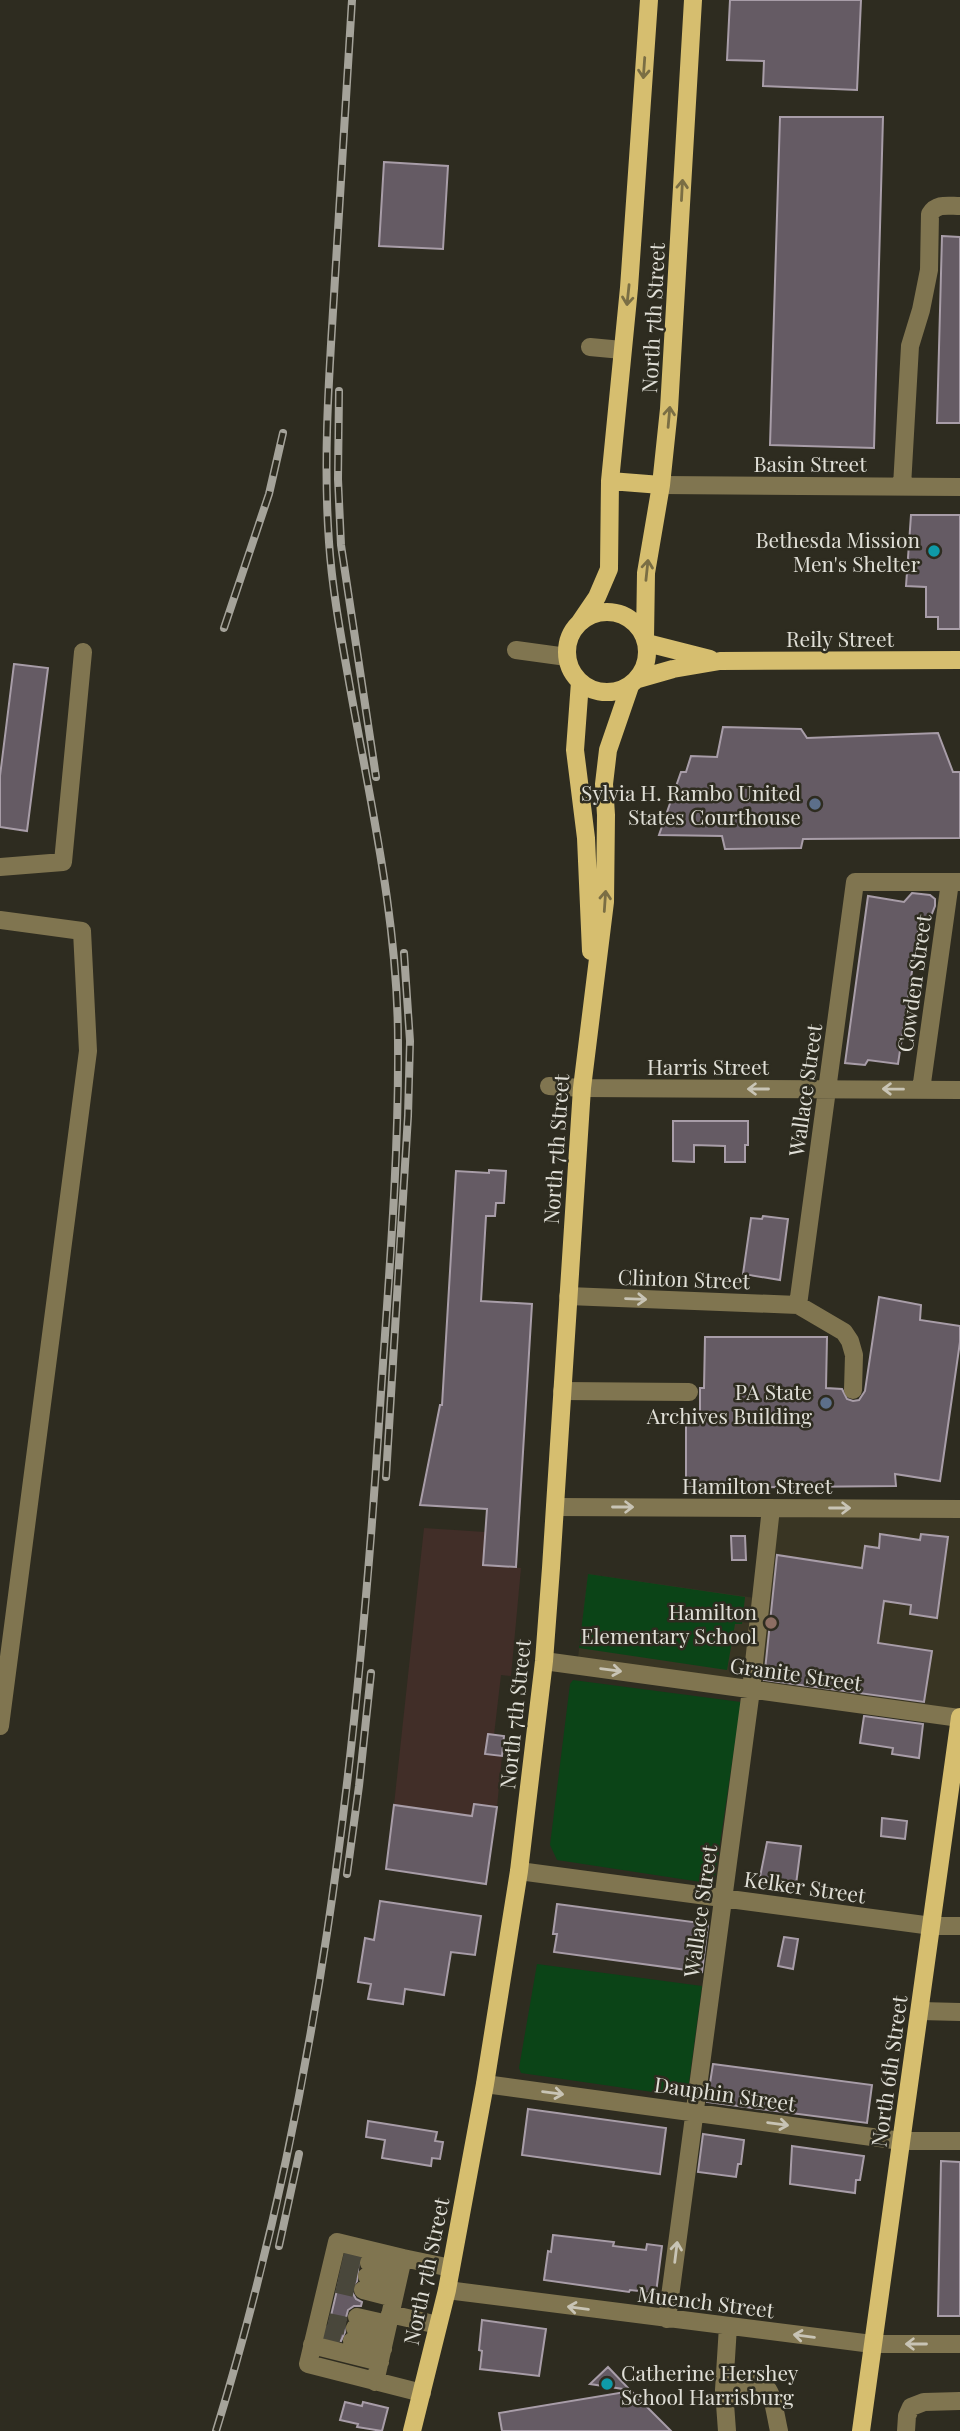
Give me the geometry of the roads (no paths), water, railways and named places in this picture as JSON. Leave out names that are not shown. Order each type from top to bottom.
[{"type":"main road","name":"North 7th Street","points":[[567,657],[572,632],[597,597],[609,569],[610,481],[629,288],[649,0]]},
{"type":"main road","name":"North 7th Street","points":[[412,2431],[447,2290],[485,2084],[519,1871],[544,1661],[582,1088],[605,902],[604,784],[608,750],[634,682],[645,668],[648,656],[646,573],[670,409],[693,0]]},
{"type":"main road","points":[[610,481],[661,485]]},
{"type":"main road","points":[[580,622],[591,615],[617,613],[629,618],[639,627],[646,641]]},
{"type":"main road","name":"Reily Street","points":[[646,641],[720,661]]},
{"type":"main road","points":[[567,657],[573,675],[591,689],[604,693],[618,692],[634,682]]},
{"type":"main road","name":"Reily Street","points":[[634,682],[673,669],[720,661],[960,660]]},
{"type":"main road","name":"North 7th Street","points":[[580,682],[575,750],[586,838],[592,992]]},
{"type":"main road","name":"North 6th Street","points":[[861,2431],[960,1718]]},
{"type":"street","points":[[902,486],[910,346],[929,270],[930,214],[934,208],[941,206],[960,206]]},
{"type":"street","points":[[590,347],[622,350]]},
{"type":"street","name":"Basin Street","points":[[661,485],[960,487]]},
{"type":"street","points":[[516,650],[567,657]]},
{"type":"street","points":[[0,867],[63,862],[83,652]]},
{"type":"street","name":"Wallace Street","points":[[798,1305],[855,881],[955,882]]},
{"type":"street","name":"Cowden Street","points":[[921,1090],[955,882]]},
{"type":"street","points":[[0,920],[82,931],[88,1051],[0,1726]]},
{"type":"street","name":"Harris Street","points":[[549,1086],[960,1090]]},
{"type":"street","name":"Clinton Street","points":[[568,1296],[798,1305]]},
{"type":"street","points":[[798,1305],[844,1332],[850,1341],[854,1355],[853,1390]]},
{"type":"street","points":[[562,1391],[689,1392]]},
{"type":"street","name":"Hamilton Street","points":[[555,1507],[960,1508]]},
{"type":"street","name":"Wallace Street","points":[[667,2319],[751,1690],[771,1508]]},
{"type":"street","name":"Granite Street","points":[[544,1661],[960,1718]]},
{"type":"street","name":"Kelker Street","points":[[519,1871],[932,1926],[960,1926]]},
{"type":"street","points":[[920,2011],[960,2012]]},
{"type":"street","name":"Dauphin Street","points":[[485,2084],[901,2141],[960,2141]]},
{"type":"street","points":[[391,2311],[337,2242],[335,2270],[307,2364],[422,2393]]},
{"type":"street","points":[[391,2311],[354,2329],[391,2311],[451,2268]]},
{"type":"street","points":[[375,2382],[391,2311],[366,2277],[391,2311]]},
{"type":"street","name":"Muench Street","points":[[447,2290],[872,2344],[960,2344]]},
{"type":"street","points":[[321,2324],[391,2311],[438,2325]]},
{"type":"street","points":[[727,2431],[724,2390],[728,2326]]},
{"type":"street","points":[[724,2390],[747,2381],[762,2384],[770,2392],[779,2431]]},
{"type":"street","points":[[906,2431],[911,2407],[924,2402],[960,2401]]},
{"type":"tunnel","points":[[343,2257],[369,2263]]},
{"type":"tunnel","points":[[340,2270],[367,2276]]},
{"type":"tunnel","points":[[337,2284],[363,2290]]},
{"type":"tunnel","points":[[328,2322],[355,2328]]},
{"type":"tunnel","points":[[323,2334],[352,2341]]},
{"type":"railway","points":[[216,2431],[251,2308],[281,2183],[327,1932],[344,1806],[370,1551],[392,1233],[398,1090],[397,996],[393,950],[381,858],[337,609],[327,511],[329,387],[352,0]]},
{"type":"railway","points":[[339,391],[338,479],[341,545],[376,777]]},
{"type":"railway","points":[[224,628],[269,494],[283,433]]},
{"type":"railway","points":[[386,1477],[408,1116],[410,1041],[404,953]]},
{"type":"railway","points":[[347,1874],[371,1673]]},
{"type":"railway","points":[[279,2246],[299,2154]]},
{"type":"place","name":"Bethesda Mission Men's Shelter","points":[[934,551]]},
{"type":"place","name":"Sylvia H. Rambo United States Courthouse","points":[[815,804]]},
{"type":"place","name":"PA State Archives Building","points":[[826,1403]]},
{"type":"place","name":"Hamilton Elementary School","points":[[771,1623]]},
{"type":"place","name":"Catherine Hershey School Harrisburg","points":[[607,2384]]}]
